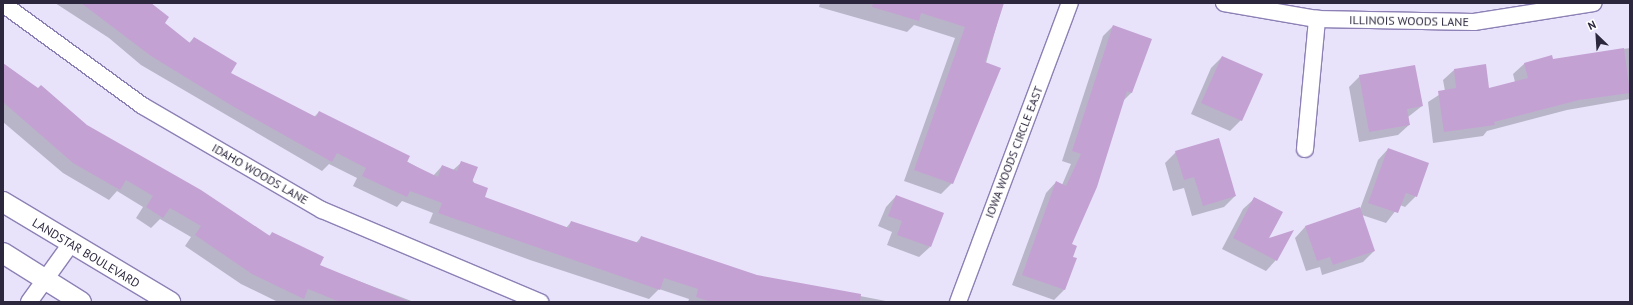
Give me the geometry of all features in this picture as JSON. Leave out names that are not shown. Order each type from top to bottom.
[{"type":"street","name":"IOWA WOODS CIRCLE EAST","points":[[958,302],[1070,3]]},
{"type":"street","name":"ILLINOIS WOODS LANE","points":[[1224,3],[1316,19],[1474,22],[1594,3]]},
{"type":"street","name":"IDAHO WOODS LANE","points":[[3,4],[143,106],[322,210],[540,302]]},
{"type":"street","points":[[1305,149],[1316,19]]},
{"type":"street","name":"LANDSTAR BOULEVARD","points":[[3,202],[70,244],[170,302]]},
{"type":"street","points":[[29,302],[43,280],[70,244]]},
{"type":"street","points":[[3,252],[43,280],[81,302]]},
{"type":"building","points":[[81,3],[151,3],[169,17],[165,23],[190,43],[194,37],[237,63],[231,73],[316,117],[319,111],[410,156],[407,162],[438,177],[442,165],[457,171],[461,161],[478,167],[472,182],[488,188],[485,197],[569,228],[571,221],[639,243],[641,236],[757,275],[861,294],[860,302],[711,302],[696,297],[698,289],[664,278],[660,290],[438,213],[442,203],[410,191],[407,197],[362,176],[366,168],[337,153],[332,162],[234,107],[151,56]]},
{"type":"building","points":[[873,3],[1004,3],[985,62],[1001,68],[953,184],[914,170],[965,27],[921,13],[919,21],[872,7]]},
{"type":"building","points":[[1113,25],[1152,39],[1132,93],[1127,91],[1097,187],[1072,244],[1077,246],[1073,257],[1077,258],[1065,290],[1022,275],[1056,181],[1066,186],[1081,154],[1072,151]]},
{"type":"building","points":[[1624,48],[1630,93],[1579,100],[1494,122],[1495,125],[1444,132],[1438,91],[1456,88],[1454,69],[1486,64],[1489,88],[1528,78],[1524,63],[1552,55],[1553,59]]},
{"type":"building","points":[[1222,56],[1263,74],[1242,121],[1201,103]]},
{"type":"building","points":[[3,63],[38,88],[41,85],[87,125],[201,190],[270,236],[272,232],[324,257],[320,265],[410,302],[340,302],[308,289],[304,299],[252,274],[195,235],[201,226],[170,208],[163,218],[146,207],[153,196],[126,180],[120,190],[73,163],[3,102]]},
{"type":"building","points":[[1415,65],[1423,106],[1407,109],[1410,125],[1369,132],[1359,75]]},
{"type":"building","points":[[1219,138],[1236,196],[1203,206],[1194,177],[1184,180],[1175,151]]},
{"type":"building","points":[[1388,148],[1429,163],[1417,197],[1406,193],[1398,213],[1368,203]]},
{"type":"building","points":[[896,195],[944,213],[931,247],[897,235],[902,221],[888,216]]},
{"type":"building","points":[[1254,197],[1283,212],[1269,238],[1294,230],[1277,261],[1233,238]]},
{"type":"building","points":[[1360,207],[1375,251],[1333,265],[1330,257],[1317,261],[1305,226]]}]
